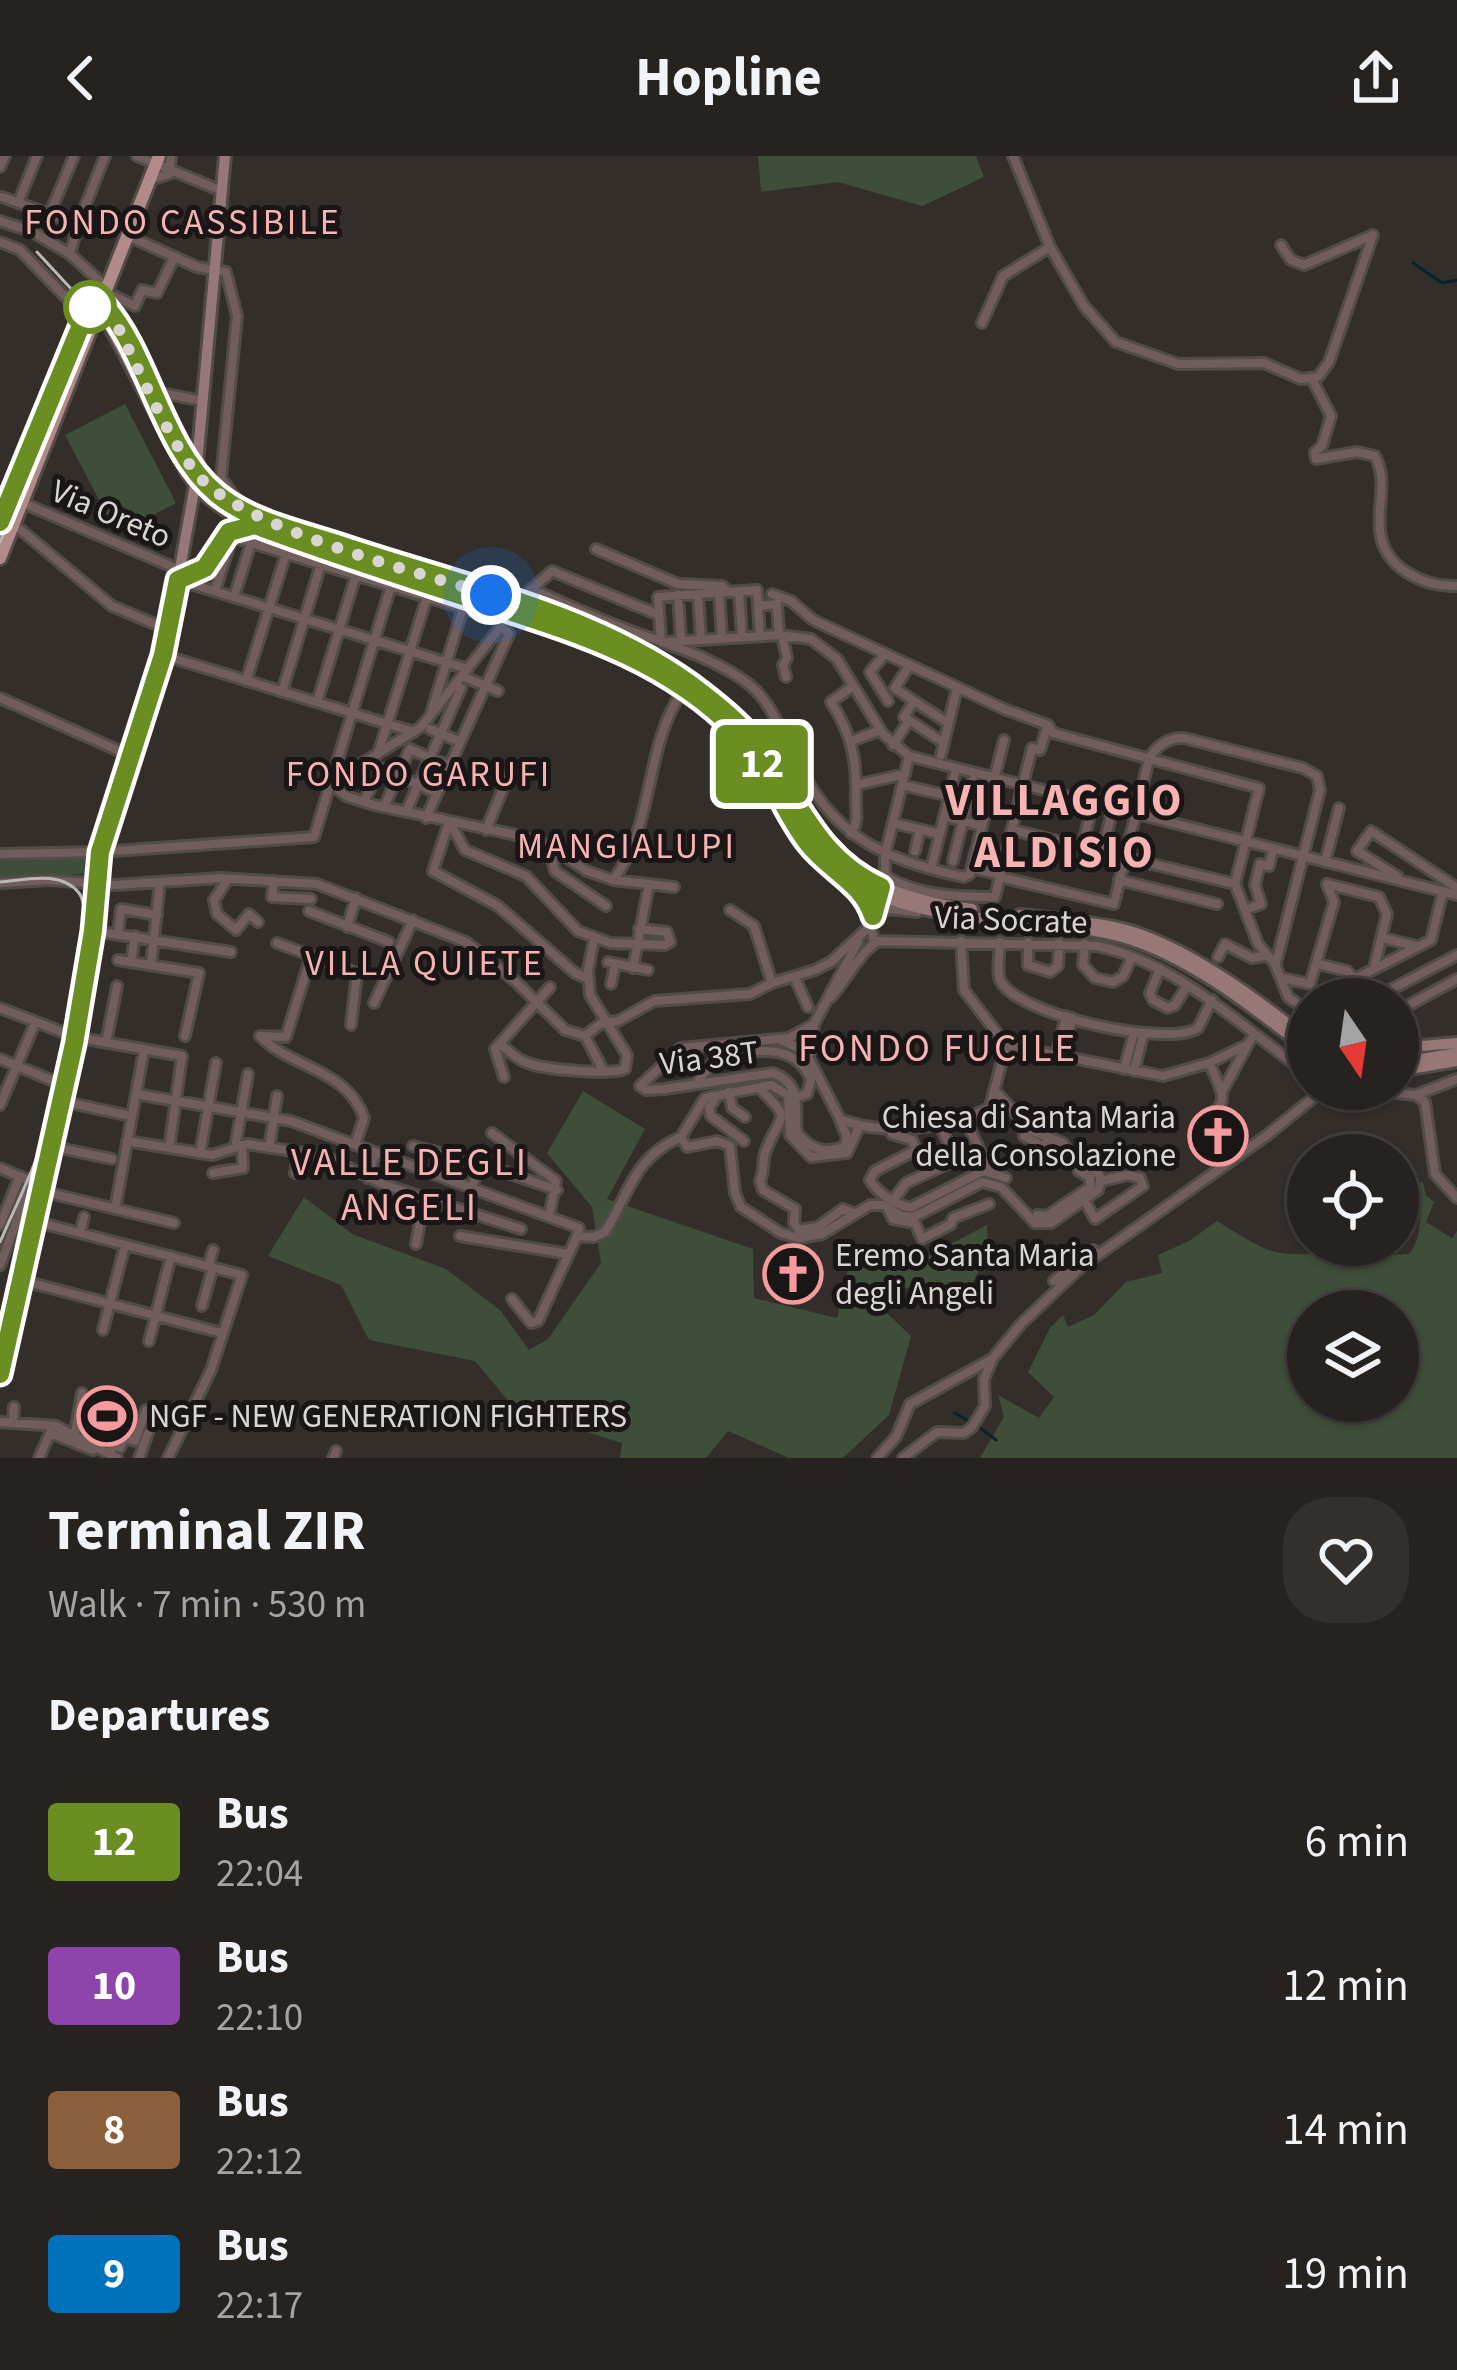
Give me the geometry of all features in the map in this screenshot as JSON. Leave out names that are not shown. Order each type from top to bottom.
[{"type":"main road","points":[[0,1373],[75,1037],[93,931],[100,852],[163,655],[198,480],[203,401],[221,271],[217,249],[225,156]]},
{"type":"main road","points":[[0,558],[10,500],[157,160]]},
{"type":"main road","points":[[98,305],[198,480],[220,506],[614,639],[707,696],[756,743],[796,809],[833,855],[936,912],[1130,940],[1191,969],[1287,1028]]},
{"type":"main road","points":[[98,305],[113,332]]},
{"type":"main road","points":[[98,305],[198,480]]},
{"type":"main road","points":[[515,607],[610,646],[684,689],[744,740],[805,839],[846,878],[883,881],[899,895],[938,904],[1132,932],[1195,962],[1287,1026]]},
{"type":"main road","points":[[1419,1061],[1457,1041]]},
{"type":"main road","points":[[1419,1054],[1457,1057]]},
{"type":"street","points":[[0,167],[4,156]]},
{"type":"street","points":[[17,203],[37,156]]},
{"type":"street","points":[[50,213],[74,156]]},
{"type":"street","points":[[70,254],[105,156]]},
{"type":"street","points":[[137,156],[157,160],[222,191]]},
{"type":"street","points":[[148,180],[160,180],[171,170],[172,156]]},
{"type":"street","points":[[1013,156],[1050,247],[1100,328],[1122,346],[1178,364],[1264,363],[1301,380],[1312,379],[1328,366],[1373,236],[1304,266],[1294,263],[1281,244]]},
{"type":"street","points":[[2,197],[77,224]]},
{"type":"street","points":[[0,221],[33,232],[70,254],[98,305]]},
{"type":"street","points":[[126,235],[174,258],[221,271],[235,295],[237,316],[221,468],[226,490],[253,519],[229,532],[205,568],[179,575]]},
{"type":"street","points":[[0,242],[98,305],[135,306],[142,290],[152,295],[157,292],[174,258]]},
{"type":"street","points":[[982,322],[1004,276],[1050,247]]},
{"type":"street","points":[[1312,379],[1331,419],[1316,459],[1362,452],[1375,456],[1381,472],[1379,527],[1385,547],[1398,566],[1417,578],[1457,586]]},
{"type":"street","points":[[151,391],[203,401]]},
{"type":"street","points":[[198,480],[221,468]]},
{"type":"street","name":"Via Oreto","points":[[10,500],[215,591],[446,662],[498,692]]},
{"type":"street","points":[[7,523],[112,606],[169,630]]},
{"type":"street","points":[[215,591],[232,537],[488,616]]},
{"type":"street","points":[[234,597],[250,543]]},
{"type":"street","points":[[596,548],[678,584],[722,586],[729,592],[742,637]]},
{"type":"street","points":[[246,681],[286,554]]},
{"type":"street","points":[[282,692],[321,565]]},
{"type":"street","points":[[330,784],[414,732],[515,607],[552,571],[659,615]]},
{"type":"street","points":[[317,702],[356,575]]},
{"type":"street","points":[[0,854],[314,837],[392,586]]},
{"type":"street","points":[[531,590],[733,674],[761,695],[815,796],[851,832],[885,855],[954,875],[971,871],[1000,876],[1114,904],[1155,749],[1180,738],[1312,771],[1320,786],[1275,964]]},
{"type":"street","points":[[663,641],[658,597],[757,590],[760,636]]},
{"type":"street","points":[[722,638],[729,592]]},
{"type":"street","points":[[698,594],[701,640]]},
{"type":"street","points":[[772,594],[909,667],[1048,725],[1053,734],[1259,788],[1235,884],[1287,993]]},
{"type":"street","points":[[678,596],[681,641]]},
{"type":"street","points":[[378,754],[427,597]]},
{"type":"street","points":[[758,606],[777,604],[788,658],[783,665],[786,677]]},
{"type":"street","points":[[430,716],[463,608]]},
{"type":"street","points":[[426,818],[508,634],[501,624]]},
{"type":"street","points":[[820,644],[829,628]]},
{"type":"street","points":[[663,641],[804,637],[837,659],[880,730],[909,756],[1457,891]]},
{"type":"street","points":[[163,655],[414,732]]},
{"type":"street","points":[[884,655],[871,672],[888,701]]},
{"type":"street","points":[[484,657],[496,662]]},
{"type":"street","points":[[909,667],[895,688],[949,723]]},
{"type":"street","points":[[850,687],[831,702],[852,741],[859,821],[851,832]]},
{"type":"street","points":[[406,812],[430,758],[435,732],[461,688]]},
{"type":"street","points":[[941,755],[957,688]]},
{"type":"street","points":[[614,880],[641,826],[665,722],[684,689]]},
{"type":"street","points":[[0,698],[133,757]]},
{"type":"street","points":[[914,701],[904,716],[944,743]]},
{"type":"street","points":[[453,705],[472,714]]},
{"type":"street","points":[[893,745],[909,720]]},
{"type":"street","points":[[796,809],[834,851],[866,875],[947,897],[995,897],[1032,748],[1040,750],[1048,725]]},
{"type":"street","points":[[852,741],[880,730]]},
{"type":"street","points":[[435,732],[460,742]]},
{"type":"street","points":[[971,871],[1004,740]]},
{"type":"street","points":[[384,807],[410,749],[449,766]]},
{"type":"street","points":[[804,1043],[830,998],[846,981],[866,935],[883,881],[902,785],[900,774],[909,756]]},
{"type":"street","points":[[364,802],[380,768],[437,793]]},
{"type":"street","points":[[931,869],[956,769]]},
{"type":"street","points":[[856,785],[900,774]]},
{"type":"street","points":[[486,830],[507,779]]},
{"type":"street","points":[[953,860],[974,780]]},
{"type":"street","points":[[330,784],[364,802],[549,846],[590,872],[614,880],[674,887]]},
{"type":"street","points":[[902,785],[949,796]]},
{"type":"street","points":[[1082,848],[1093,803]]},
{"type":"street","points":[[1102,852],[1113,808]]},
{"type":"street","points":[[1280,977],[1310,984],[1318,964],[1334,902],[1327,884],[1328,862],[1339,808]]},
{"type":"street","points":[[944,816],[982,826]]},
{"type":"street","points":[[449,822],[465,850],[526,876],[574,928],[594,939],[616,944],[670,942],[667,932],[639,928]]},
{"type":"street","points":[[449,822],[433,871],[491,901],[575,974],[589,980]]},
{"type":"street","points":[[893,823],[939,834]]},
{"type":"street","points":[[914,850],[920,830]]},
{"type":"street","points":[[1012,830],[1235,884]]},
{"type":"street","points":[[1404,881],[1357,850],[1370,831],[1457,891]]},
{"type":"street","points":[[549,846],[555,871],[606,906]]},
{"type":"street","points":[[1241,859],[1268,866],[1273,848]]},
{"type":"street","points":[[1245,910],[1262,904],[1255,885],[1260,864]]},
{"type":"street","points":[[947,897],[954,875]]},
{"type":"street","points":[[846,878],[865,896],[866,935]]},
{"type":"street","points":[[0,883],[228,879],[317,884],[466,942],[570,1034],[585,1036],[600,1024],[654,1001],[750,994],[823,967],[866,935],[890,909],[936,912]]},
{"type":"street","points":[[228,879],[214,900],[217,914],[236,930],[249,914],[258,922]]},
{"type":"street","points":[[1119,880],[1217,904]]},
{"type":"street","points":[[274,881],[272,897],[311,899]]},
{"type":"street","points":[[151,965],[160,882]]},
{"type":"street","points":[[633,968],[649,884]]},
{"type":"street","points":[[1327,884],[1379,897],[1387,914],[1373,969]]},
{"type":"street","points":[[1356,978],[1431,940],[1443,891]]},
{"type":"street","points":[[347,927],[356,898]]},
{"type":"street","points":[[118,934],[122,909],[157,915]]},
{"type":"street","points":[[730,910],[754,926],[772,983]]},
{"type":"street","points":[[309,911],[389,942]]},
{"type":"street","points":[[374,1003],[413,920]]},
{"type":"street","points":[[93,931],[232,952]]},
{"type":"street","name":"Via Socrate","points":[[866,935],[889,940],[1085,944],[1132,957],[1212,1000],[1287,1058]]},
{"type":"street","points":[[131,962],[135,936]]},
{"type":"street","points":[[501,1044],[533,1065],[620,1072],[628,1060],[590,995],[594,939]]},
{"type":"street","points":[[1387,939],[1418,947]]},
{"type":"street","points":[[962,941],[964,990],[1006,1045],[1169,1076],[1247,1045]]},
{"type":"street","points":[[1000,942],[1003,985],[1035,1005],[1069,1016],[1138,1034],[1191,1033],[1212,1000]]},
{"type":"street","points":[[277,943],[357,973],[351,1025]]},
{"type":"street","points":[[1028,943],[1028,965],[1050,972],[1058,966],[1059,943]]},
{"type":"street","points":[[1085,944],[1083,965],[1095,978],[1113,982],[1123,976],[1132,957]]},
{"type":"street","points":[[1218,957],[1226,944],[1252,958],[1266,956]]},
{"type":"street","points":[[1413,978],[1457,955]]},
{"type":"street","points":[[311,956],[286,1037],[260,1036],[329,1076],[356,1102],[364,1118],[356,1145]]},
{"type":"street","points":[[118,960],[199,973],[185,1036]]},
{"type":"street","points":[[611,984],[612,963],[648,970]]},
{"type":"street","points":[[1318,964],[1347,971],[1353,978]]},
{"type":"street","points":[[1160,971],[1150,993],[1153,1000],[1168,1008],[1187,986]]},
{"type":"street","points":[[795,978],[808,1007]]},
{"type":"street","points":[[1419,1000],[1457,980]]},
{"type":"street","points":[[106,1043],[117,986]]},
{"type":"street","points":[[504,1077],[495,1048],[550,987]]},
{"type":"street","points":[[0,1008],[75,1037],[182,1056],[170,1142]]},
{"type":"street","points":[[1059,1057],[1069,1016]]},
{"type":"street","points":[[0,1105],[34,1022]]},
{"type":"street","points":[[779,1039],[800,1035],[814,1024]]},
{"type":"street","points":[[1129,1070],[1138,1034]]},
{"type":"street","points":[[1222,1166],[1206,1142],[1194,1136],[1198,1127],[1219,1112],[1222,1095],[1255,1034]]},
{"type":"street","points":[[585,1036],[604,1070]]},
{"type":"street","points":[[779,1039],[804,1043]]},
{"type":"street","name":"Via 38T","points":[[779,1039],[682,1048],[640,1086],[649,1090],[769,1073],[786,1079],[796,1096],[796,1132],[815,1149],[845,1146],[848,1137],[841,1119]]},
{"type":"street","points":[[804,1043],[841,1119],[914,1129],[991,1107],[1006,1045]]},
{"type":"street","points":[[115,1209],[144,1050]]},
{"type":"street","points":[[695,1085],[716,1058],[782,1051],[798,1058],[810,1075],[807,1094],[796,1096]]},
{"type":"street","points":[[0,1059],[51,1080]]},
{"type":"street","points":[[201,1148],[216,1063]]},
{"type":"street","points":[[1206,1064],[1222,1095]]},
{"type":"street","points":[[213,1173],[243,1168],[239,1143],[248,1074]]},
{"type":"street","points":[[1419,1094],[1457,1079]]},
{"type":"street","points":[[577,1236],[605,1232],[646,1158],[681,1137],[701,1101],[776,1085],[790,1103],[790,1136],[811,1157],[847,1153],[860,1125]]},
{"type":"street","points":[[758,1087],[779,1102],[781,1109],[778,1131],[764,1155],[760,1186],[795,1208],[794,1223],[800,1230],[818,1227],[847,1208],[853,1213]]},
{"type":"street","points":[[729,1092],[732,1108],[745,1117]]},
{"type":"street","points":[[996,1092],[1031,1131],[1065,1145],[1078,1163],[1097,1171],[1102,1181]]},
{"type":"street","points":[[136,1094],[274,1118],[580,1228],[538,1321],[522,1316],[512,1299]]},
{"type":"street","points":[[718,1095],[711,1116],[744,1142]]},
{"type":"street","points":[[270,1142],[277,1096]]},
{"type":"street","points":[[1419,1098],[1428,1108],[1435,1174],[1457,1198]]},
{"type":"street","points":[[60,1100],[126,1115]]},
{"type":"street","points":[[903,1458],[937,1432],[964,1433],[974,1425],[986,1406],[984,1379],[993,1358],[1020,1325],[1097,1254],[1296,1110]]},
{"type":"street","points":[[964,1117],[989,1171]]},
{"type":"street","points":[[939,1123],[956,1160],[906,1183],[891,1203],[893,1219],[915,1223],[922,1239],[951,1224],[953,1218],[988,1204]]},
{"type":"street","points":[[891,1127],[892,1134],[912,1139],[916,1150],[870,1174],[877,1193],[901,1216],[914,1217],[972,1184],[987,1182],[1000,1187],[1032,1221],[1043,1225],[1084,1201],[1102,1181]]},
{"type":"street","points":[[492,1133],[556,1181],[549,1217]]},
{"type":"street","points":[[1024,1136],[1044,1146],[1055,1140]]},
{"type":"street","points":[[681,1137],[687,1147],[717,1142],[730,1146],[741,1207],[787,1236],[816,1236],[870,1204],[910,1208],[965,1177],[989,1171],[1006,1178]]},
{"type":"street","points":[[127,1141],[212,1155],[239,1143],[324,1156],[424,1199],[521,1229]]},
{"type":"street","points":[[49,1145],[112,1159]]},
{"type":"street","points":[[413,1146],[557,1190]]},
{"type":"street","points":[[295,1173],[298,1153]]},
{"type":"street","points":[[368,1178],[375,1153]]},
{"type":"street","points":[[472,1189],[479,1163]]},
{"type":"street","points":[[1037,1215],[1051,1214],[1090,1187],[1090,1177],[1077,1169],[1078,1163]]},
{"type":"street","points":[[0,1168],[115,1209],[174,1223]]},
{"type":"street","points":[[1084,1201],[1095,1219],[1143,1186],[1140,1178],[1131,1175],[1102,1181]]},
{"type":"street","points":[[0,1226],[20,1176]]},
{"type":"street","points":[[0,1264],[18,1217],[39,1183]]},
{"type":"street","points":[[416,1244],[424,1199]]},
{"type":"street","points":[[18,1217],[242,1275],[226,1334],[20,1280]]},
{"type":"street","points":[[80,1233],[84,1217]]},
{"type":"street","points":[[478,1237],[484,1218]]},
{"type":"street","points":[[460,1235],[568,1254]]},
{"type":"street","points":[[103,1330],[125,1244]]},
{"type":"street","points":[[202,1306],[213,1250]]},
{"type":"street","points":[[1054,1282],[1094,1250],[1097,1254]]},
{"type":"street","points":[[148,1341],[171,1256]]},
{"type":"street","points":[[168,1458],[211,1370],[222,1334]]},
{"type":"street","points":[[877,1458],[896,1437],[910,1404],[993,1358]]},
{"type":"street","points":[[75,1433],[82,1394]]},
{"type":"street","points":[[13,1423],[14,1407]]},
{"type":"street","points":[[0,1422],[52,1425],[113,1455],[115,1444],[120,1448],[124,1438],[135,1441],[146,1410]]},
{"type":"street","points":[[39,1458],[50,1432],[93,1450]]},
{"type":"street","points":[[139,1458],[148,1433]]},
{"type":"green space","points":[[758,156],[976,156],[984,177],[922,206],[838,182],[761,192]]},
{"type":"green space","points":[[125,404],[176,503],[117,534],[65,435]]},
{"type":"green space","points":[[93,857],[94,873],[0,879],[0,860]]},
{"type":"green space","points":[[583,1091],[645,1129],[607,1199],[753,1249],[754,1298],[837,1318],[853,1247],[912,1264],[987,1225],[988,1251],[965,1300],[914,1286],[871,1298],[911,1336],[889,1415],[843,1458],[789,1458],[728,1431],[706,1458],[620,1458],[622,1443],[516,1410],[475,1361],[369,1340],[341,1285],[268,1256],[304,1197],[352,1234],[446,1269],[500,1310],[529,1350],[548,1339],[601,1263],[592,1207],[547,1153]]},
{"type":"green space","points":[[1423,1182],[1426,1195],[1434,1202],[1426,1222],[1452,1238],[1457,1231],[1457,1458],[980,1458],[1004,1417],[998,1395],[1039,1418],[1054,1397],[1028,1372],[1050,1328],[1063,1315],[1068,1327],[1094,1315],[1126,1282],[1162,1273],[1158,1255],[1217,1221],[1257,1245],[1287,1254],[1287,1266],[1419,1266],[1419,1183]]},
{"type":"waterway","points":[[1413,263],[1442,283],[1457,280]]},
{"type":"waterway","points":[[955,1413],[970,1422]]},
{"type":"waterway","points":[[979,1427],[996,1440]]},
{"type":"tram line","points":[[0,542],[90,321],[86,305],[37,252]]},
{"type":"tram line","points":[[0,882],[63,881],[79,893],[84,909],[75,1008],[52,1111],[0,1242]]},
{"type":"bus line","name":"12","points":[[0,522],[84,318],[90,307],[105,306],[190,465],[225,500],[282,526],[599,633],[666,668],[742,726],[813,834],[833,855],[881,887],[873,916],[865,896],[805,839],[750,747],[702,702],[644,663],[534,617],[255,525],[229,532],[205,568],[178,580],[163,655],[100,852],[93,931],[74,1044],[0,1374]]},
{"type":"place","name":"Chiesa di Santa Maria della Consolazione","points":[[1218,1136]]},
{"type":"place","name":"Eremo Santa Maria degli Angeli","points":[[793,1274]]},
{"type":"place","name":"NGF - NEW GENERATION FIGHTERS","points":[[107,1416]]},
{"type":"district","name":"FONDO CASSIBILE","points":[[183,222]]},
{"type":"district","name":"FONDO GARUFI","points":[[419,774]]},
{"type":"district","name":"VILLAGGIO ALDISIO","points":[[1065,827]]},
{"type":"district","name":"MANGIALUPI","points":[[627,846]]},
{"type":"district","name":"VILLA QUIETE","points":[[425,963]]},
{"type":"district","name":"FONDO FUCILE","points":[[938,1049]]},
{"type":"district","name":"VALLE DEGLI ANGELI","points":[[410,1186]]},
{"type":"route","points":[[90,307],[102,305],[111,313],[190,465],[225,500],[282,526],[491,595]]}]
